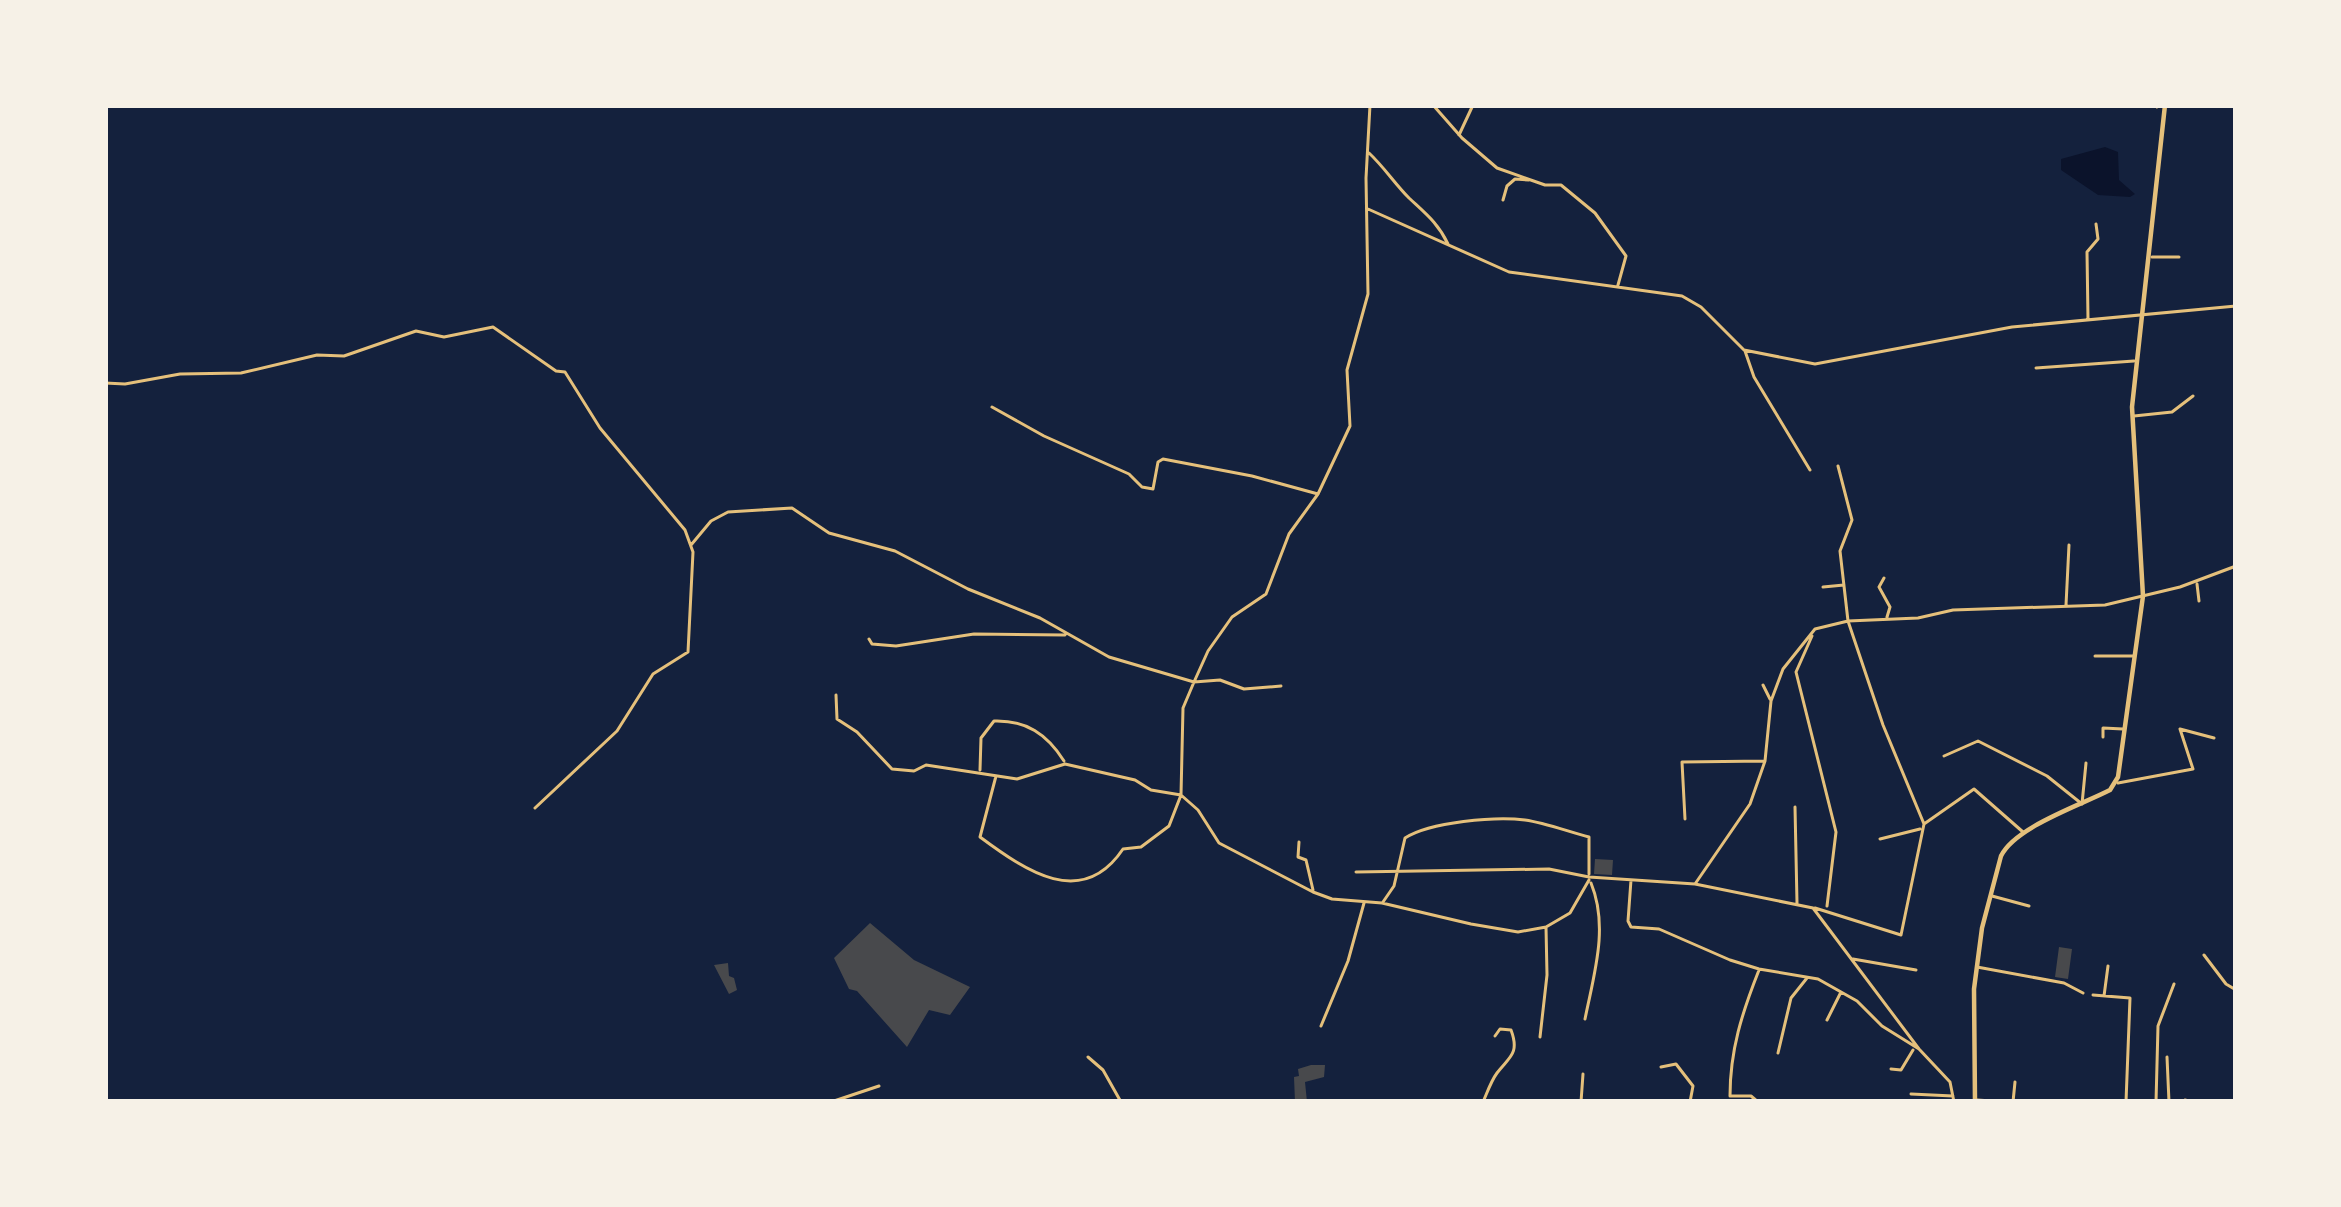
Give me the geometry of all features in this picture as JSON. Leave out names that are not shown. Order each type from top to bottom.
[{"type":"street","points":[[996,776],[980,837],[1010,859],[1053,879],[1083,882],[1108,871],[1123,849],[1141,848],[1169,826],[1181,795],[1183,708],[1208,651],[1232,617],[1266,594],[1289,534],[1318,494],[1350,426],[1347,370],[1368,294],[1370,105]]},
{"type":"street","points":[[1433,105],[1497,168],[1532,181]]},
{"type":"street","points":[[1459,135],[1473,105]]},
{"type":"street","points":[[2116,784],[2143,596],[2132,416],[2150,257],[2159,107]]},
{"type":"street","points":[[1367,152],[1438,223],[1450,248]]},
{"type":"street","points":[[1503,200],[1515,178],[1561,185],[1594,212],[1626,256],[1617,288]]},
{"type":"street","points":[[1366,208],[1509,272],[1694,301],[1744,350],[1754,377],[1810,470]]},
{"type":"street","points":[[2088,319],[2087,252],[2098,239],[2096,224]]},
{"type":"street","points":[[2150,257],[2179,257]]},
{"type":"street","points":[[1744,350],[1792,362],[1840,362],[2012,327],[2236,306]]},
{"type":"street","points":[[105,383],[241,373],[317,355],[344,356],[416,331],[444,337],[493,327],[556,371],[566,372],[600,428],[686,530],[693,552],[688,652],[653,674],[617,731],[535,808]]},
{"type":"street","points":[[2036,368],[2136,361]]},
{"type":"street","points":[[2132,416],[2172,412],[2193,396]]},
{"type":"street","points":[[992,407],[1129,474],[1147,489],[1153,489],[1158,462],[1163,459],[1318,494]]},
{"type":"street","points":[[1356,872],[1533,867],[1589,879],[1695,884],[1827,909],[1901,935],[1923,826],[1848,621],[1840,551],[1852,520],[1838,466]]},
{"type":"street","points":[[690,546],[711,521],[728,512],[792,508],[830,532],[895,551],[968,589],[1040,618],[1109,657],[1194,682],[1220,680],[1244,689],[1281,686]]},
{"type":"street","points":[[2066,607],[2069,545]]},
{"type":"street","points":[[1695,884],[1750,804],[1765,761],[1771,701],[1783,669],[1815,629],[1953,610],[2105,605],[2196,582],[2236,566]]},
{"type":"street","points":[[1884,578],[1879,587],[1890,608],[1887,619]]},
{"type":"street","points":[[2196,582],[2199,601]]},
{"type":"street","points":[[1823,586],[1846,585]]},
{"type":"street","points":[[1815,629],[1796,672],[1836,832],[1827,909]]},
{"type":"street","points":[[869,639],[872,644],[896,646],[974,634],[1067,635]]},
{"type":"street","points":[[2095,656],[2135,656]]},
{"type":"street","points":[[1763,685],[1771,701]]},
{"type":"street","points":[[836,695],[837,719],[857,731],[892,769],[914,771],[926,765],[1017,778],[1065,764],[1181,795],[1198,810],[1219,843],[1313,892],[1509,931],[1546,927],[1570,913],[1589,879]]},
{"type":"street","points":[[980,772],[981,738],[994,721],[1020,720],[1039,733],[1065,764]]},
{"type":"street","points":[[2103,737],[2102,728],[2125,729]]},
{"type":"street","points":[[2006,1102],[1975,1101],[1977,967],[2005,847],[2116,784],[2193,769],[2180,729],[2214,738]]},
{"type":"street","points":[[1944,756],[1978,741],[2047,776],[2082,804]]},
{"type":"street","points":[[1685,819],[1682,762],[1765,761]]},
{"type":"street","points":[[2082,804],[2086,763]]},
{"type":"street","points":[[1880,839],[1923,826],[1974,789],[2024,833]]},
{"type":"street","points":[[1795,807],[1796,904]]},
{"type":"street","points":[[1382,903],[1391,892],[1402,843],[1414,832],[1465,822],[1528,820],[1589,837],[1589,879],[1600,909],[1600,938],[1585,1019]]},
{"type":"street","points":[[1298,842],[1298,857],[1307,862],[1313,892]]},
{"type":"street","points":[[1631,878],[1631,927],[1660,928],[1730,961],[1818,979],[1842,990],[1950,1082],[1954,1099],[1911,1094]]},
{"type":"street","points":[[1990,896],[2029,906]]},
{"type":"street","points":[[1322,1026],[1348,961],[1364,902]]},
{"type":"street","points":[[1813,908],[1916,1049]]},
{"type":"street","points":[[1540,1037],[1546,927]]},
{"type":"street","points":[[2204,955],[2236,990]]},
{"type":"street","points":[[1851,959],[1916,970]]},
{"type":"street","points":[[2104,998],[2108,966]]},
{"type":"street","points":[[1977,967],[2064,983],[2083,994]]},
{"type":"street","points":[[1759,969],[1738,1027],[1730,1070],[1730,1096],[1751,1096],[1759,1102]]},
{"type":"street","points":[[1778,1053],[1791,998],[1807,979]]},
{"type":"street","points":[[2156,1102],[2158,1026],[2174,983]]},
{"type":"street","points":[[1827,1020],[1842,990]]},
{"type":"street","points":[[2092,995],[2130,998],[2126,1102]]},
{"type":"street","points":[[1483,1102],[1497,1073],[1515,1052],[1511,1030],[1500,1029],[1495,1036]]},
{"type":"street","points":[[1892,1069],[1901,1070],[1916,1049]]},
{"type":"street","points":[[1088,1058],[1102,1070],[1120,1102]]},
{"type":"street","points":[[2167,1058],[2168,1102]]},
{"type":"street","points":[[1661,1067],[1676,1064],[1693,1086],[1690,1102]]},
{"type":"street","points":[[1581,1102],[1582,1074]]},
{"type":"street","points":[[2013,1102],[2014,1082]]},
{"type":"street","points":[[831,1102],[879,1086]]},
{"type":"water","points":[[2105,147],[2118,152],[2119,180],[2135,194],[2130,197],[2098,195],[2061,170],[2061,159]]},
{"type":"building","points":[[1595,859],[1613,860],[1612,875],[1594,874]]},
{"type":"building","points":[[870,923],[914,960],[970,987],[950,1015],[929,1010],[907,1047],[857,991],[849,989],[834,958]]},
{"type":"building","points":[[2059,947],[2072,949],[2068,979],[2055,977]]},
{"type":"building","points":[[728,963],[737,990],[729,994],[714,965]]},
{"type":"building","points":[[1325,1065],[1324,1077],[1305,1082],[1307,1102],[1295,1102],[1294,1077],[1299,1076],[1298,1069]]}]
